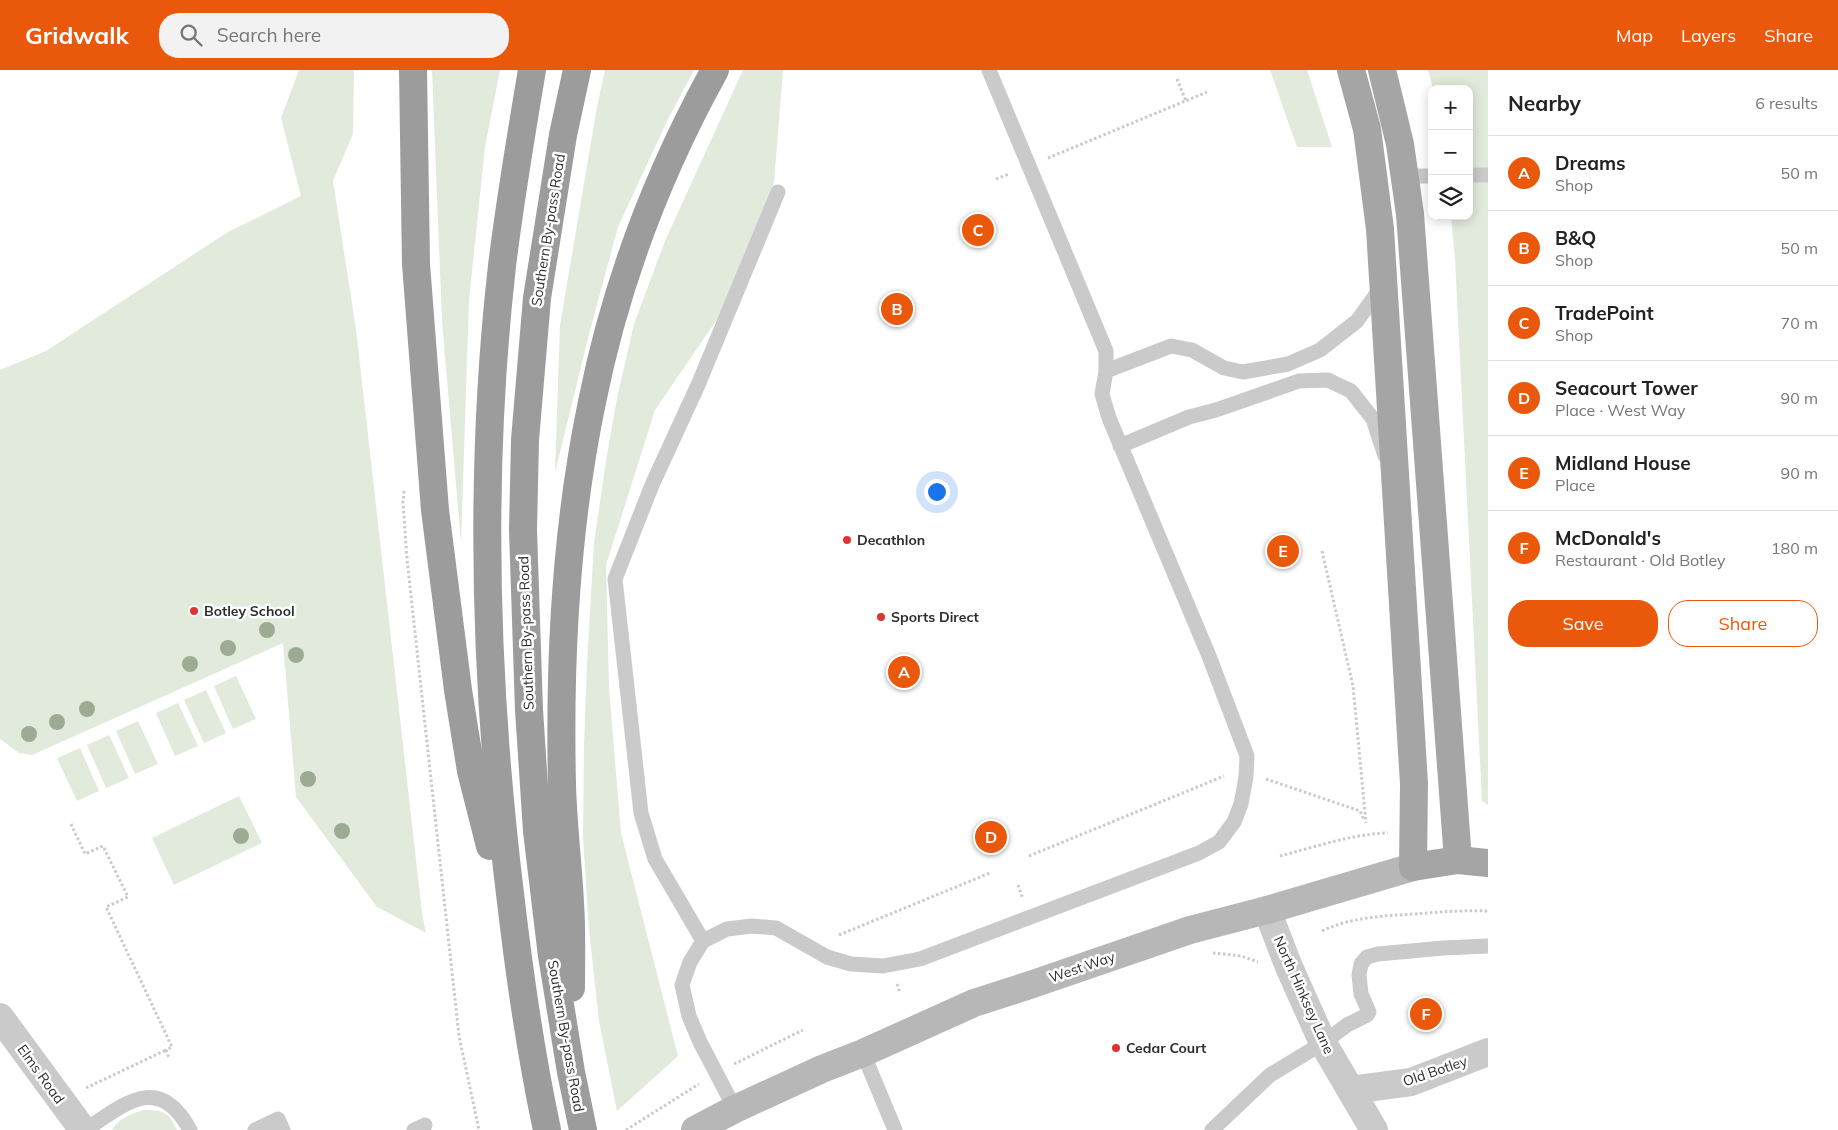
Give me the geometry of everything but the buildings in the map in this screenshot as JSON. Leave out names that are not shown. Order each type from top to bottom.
[{"type":"highway","points":[[413,70],[416,264],[435,510],[458,690],[471,771],[519,967]]},
{"type":"highway","points":[[532,70],[520,139],[502,268],[490,447],[488,526],[494,730],[502,830],[519,967],[546,1129]]},
{"type":"highway","name":"Southern By-pass Road","points":[[577,70],[563,135],[537,298],[525,440],[523,530],[528,700],[537,831],[552,956],[581,1120]]},
{"type":"highway","points":[[571,1072],[570,903],[564,834],[562,718],[567,584],[582,455],[592,401],[622,287],[644,224],[671,158],[715,70]]},
{"type":"main road","points":[[1351,70],[1361,104],[1371,153],[1380,229],[1414,784],[1415,832],[1413,867]]},
{"type":"main road","points":[[1382,70],[1400,144],[1410,214],[1458,860]]},
{"type":"main road","name":"West Way","points":[[695,1130],[735,1109],[822,1069],[863,1053],[974,1003],[1030,986],[1190,930],[1267,910],[1413,867],[1458,860],[1488,864]]},
{"type":"street","name":"North Hinksey Lane","points":[[1267,910],[1289,967],[1323,1043],[1374,1130]]},
{"type":"street","name":"Elms Road","points":[[0,1017],[84,1130]]},
{"type":"street","name":"Old Botley","points":[[1352,1090],[1411,1082],[1488,1052]]},
{"type":"lane","points":[[735,1109],[696,1034],[689,1016],[682,986],[690,962],[703,941],[727,930],[752,926],[776,928],[827,957],[851,964],[882,966],[920,959],[1199,853],[1219,842],[1234,822],[1241,804],[1246,777],[1247,756],[1209,656],[1120,446],[1102,394],[1106,371],[1106,351],[989,70]]},
{"type":"lane","points":[[1473,175],[1488,175]]},
{"type":"lane","points":[[1405,176],[1428,176]]},
{"type":"lane","points":[[703,941],[655,859],[641,813],[615,579],[652,485],[698,385],[778,192]]},
{"type":"lane","points":[[1106,371],[1172,346],[1192,350],[1224,368],[1243,372],[1288,364],[1320,350],[1357,321],[1384,285]]},
{"type":"lane","points":[[1120,446],[1189,417],[1216,410],[1299,381],[1328,380],[1351,391],[1373,419],[1395,483]]},
{"type":"lane","points":[[1212,1130],[1270,1075],[1347,1026],[1368,1015],[1369,1012],[1361,994],[1359,975],[1360,964],[1367,957],[1378,954],[1443,948],[1488,946]]},
{"type":"lane","points":[[863,1053],[895,1130]]},
{"type":"lane","points":[[84,1130],[124,1105],[140,1099],[152,1098],[165,1100],[175,1107],[190,1130]]},
{"type":"lane","points":[[255,1130],[278,1119],[283,1130]]},
{"type":"path","points":[[1177,79],[1186,100]]},
{"type":"path","points":[[1040,161],[1207,92]]},
{"type":"path","points":[[996,179],[1016,171]]},
{"type":"path","points":[[403,503],[407,559],[459,1036],[479,1130]]},
{"type":"path","points":[[1263,778],[1360,811],[1366,823],[1353,686],[1322,551]]},
{"type":"path","points":[[1029,856],[1224,776]]},
{"type":"path","points":[[61,1100],[172,1047],[106,907],[128,896],[103,846],[86,854],[71,824]]},
{"type":"path","points":[[1280,856],[1340,840],[1376,833],[1415,832]]},
{"type":"path","points":[[839,935],[990,872]]},
{"type":"path","points":[[1018,885],[1023,899]]},
{"type":"path","points":[[1322,931],[1332,926],[1368,917],[1464,910],[1488,911]]},
{"type":"path","points":[[1212,954],[1241,956],[1265,964]]},
{"type":"path","points":[[166,1050],[169,1058]]},
{"type":"path","points":[[626,1130],[661,1110]]},
{"type":"green space","points":[[299,70],[354,70],[353,134],[333,181],[356,329],[422,913],[426,933],[377,907],[296,797],[283,643],[32,755],[19,753],[0,739],[0,370],[46,351],[228,232],[301,196],[281,118]]},
{"type":"green space","points":[[432,70],[500,70],[485,147],[469,300],[461,543],[442,321]]},
{"type":"green space","points":[[605,70],[694,70],[667,121],[618,227],[589,334],[555,473],[560,325]]},
{"type":"green space","points":[[743,70],[783,70],[774,182],[722,312],[655,410],[606,565],[609,688],[621,833],[678,1056],[617,1111],[599,1021],[589,929],[583,837],[584,745],[594,543],[617,398],[634,324],[665,241]]},
{"type":"green space","points":[[1270,70],[1307,70],[1332,147],[1297,147]]},
{"type":"green space","points":[[1428,70],[1488,70],[1488,805],[1482,801],[1455,259],[1451,220],[1473,220],[1473,85],[1432,85]]},
{"type":"green space","points":[[236,676],[256,719],[233,729],[214,686]]},
{"type":"green space","points":[[206,690],[226,733],[204,743],[184,700]]},
{"type":"green space","points":[[178,703],[198,746],[175,756],[156,713]]},
{"type":"green space","points":[[138,721],[158,764],[135,774],[116,731]]},
{"type":"green space","points":[[109,735],[129,778],[106,788],[87,745]]},
{"type":"green space","points":[[80,748],[99,791],[77,801],[57,758]]},
{"type":"green space","points":[[239,796],[262,843],[174,885],[152,838]]},
{"type":"green space","points":[[145,1110],[165,1114],[177,1130],[112,1130],[118,1122],[126,1117]]},
{"type":"place","name":"TradePoint","points":[[978,230]]},
{"type":"place","name":"B&Q","points":[[897,309]]},
{"type":"place","name":"Decathlon","points":[[847,540]]},
{"type":"place","name":"Midland House","points":[[1283,551]]},
{"type":"place","name":"Botley School","points":[[194,611]]},
{"type":"place","name":"Sports Direct","points":[[881,617]]},
{"type":"place","name":"Dreams","points":[[904,672]]},
{"type":"place","name":"Seacourt Tower","points":[[991,837]]},
{"type":"place","name":"McDonald's","points":[[1426,1014]]},
{"type":"place","name":"Cedar Court","points":[[1116,1048]]}]
